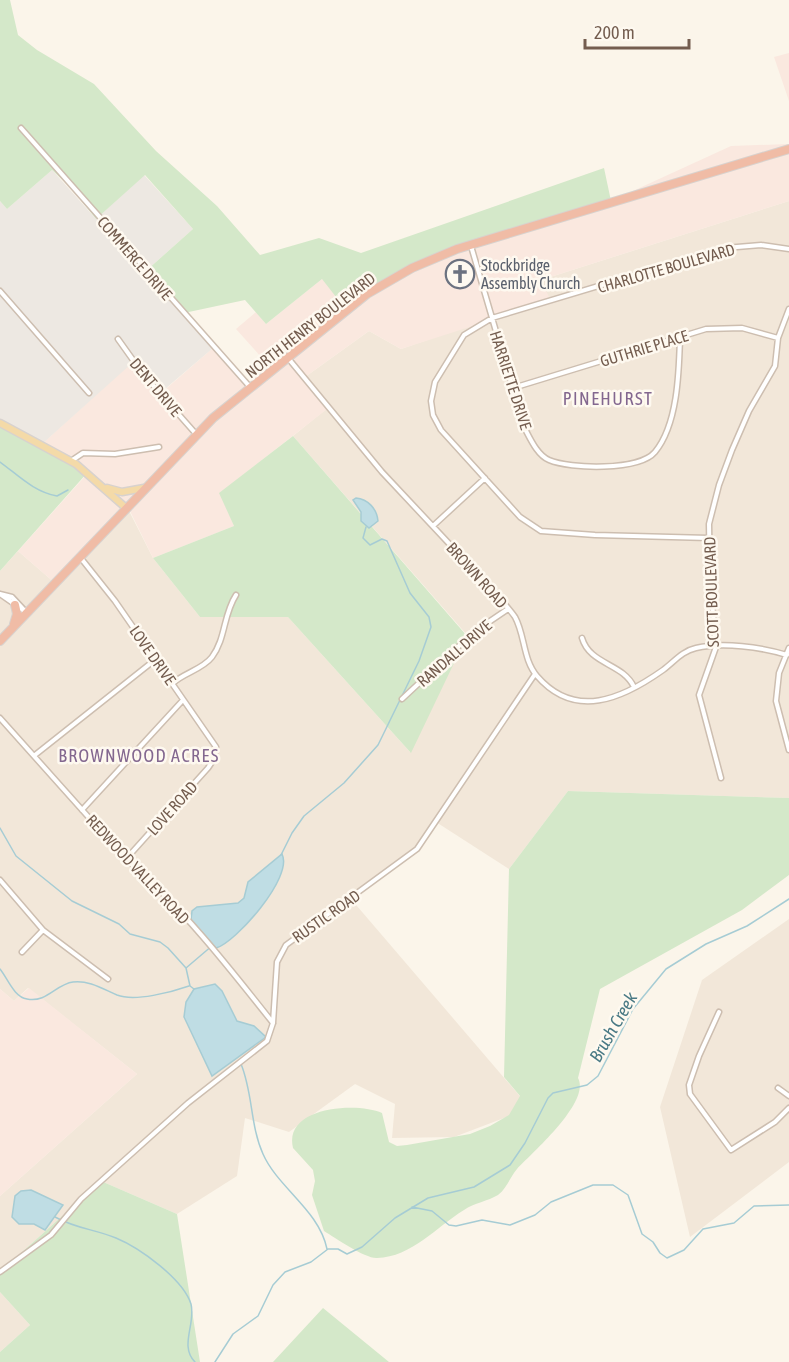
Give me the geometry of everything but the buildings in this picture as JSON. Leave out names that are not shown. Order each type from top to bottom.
[{"type":"highway","name":"NORTH HENRY BOULEVARD","points":[[0,641],[196,434],[250,387],[358,301],[384,284],[421,264],[471,245],[789,149]]},
{"type":"highway","points":[[14,627],[17,614],[15,605]]},
{"type":"main road","points":[[0,423],[71,461],[102,485],[126,508]]},
{"type":"main road","points":[[102,485],[122,492],[144,488]]},
{"type":"street","name":"COMMERCE DRIVE","points":[[21,128],[250,387]]},
{"type":"street","name":"HARRIETTE DRIVE","points":[[471,245],[524,427],[536,448],[547,459],[598,466],[644,460],[659,446],[671,414],[677,390],[680,337]]},
{"type":"street","name":"CHARLOTTE BOULEVARD","points":[[708,538],[540,531],[520,517],[441,430],[433,415],[431,401],[435,382],[464,335],[492,318],[725,248],[760,245],[789,249]]},
{"type":"street","points":[[0,291],[89,393]]},
{"type":"street","name":"SCOTT BOULEVARD","points":[[721,778],[699,695],[716,647],[708,538],[711,510],[719,484],[749,411],[775,366],[778,338],[789,309]]},
{"type":"street","name":"GUTHRIE PLACE","points":[[513,388],[680,337],[725,327],[760,331],[778,338]]},
{"type":"street","name":"DENT DRIVE","points":[[118,339],[142,374],[196,434]]},
{"type":"street","name":"BROWN ROAD","points":[[288,358],[382,472],[515,617],[535,674],[559,696],[578,702],[596,701],[648,681],[681,654],[696,648],[772,651],[787,655]]},
{"type":"street","points":[[71,461],[83,453],[115,454],[159,447]]},
{"type":"street","points":[[433,526],[485,478]]},
{"type":"street","name":"LOVE DRIVE","points":[[80,558],[116,601],[213,741],[215,755]]},
{"type":"street","points":[[0,594],[12,597],[26,613]]},
{"type":"street","points":[[0,594],[26,613]]},
{"type":"street","points":[[173,683],[212,657],[224,634],[227,611],[236,595]]},
{"type":"street","name":"RANDALL DRIVE","points":[[402,699],[476,631],[508,609]]},
{"type":"street","points":[[582,638],[589,654],[623,675],[634,687]]},
{"type":"street","points":[[789,648],[779,673],[776,701],[789,750]]},
{"type":"street","points":[[35,755],[156,659]]},
{"type":"street","name":"RUSTIC ROAD","points":[[0,1272],[51,1235],[81,1199],[145,1141],[221,1075],[267,1041],[273,1023],[277,962],[286,945],[417,849],[535,674]]},
{"type":"street","points":[[82,810],[183,700]]},
{"type":"street","name":"REDWOOD VALLEY ROAD","points":[[0,718],[126,859],[146,876],[201,937],[273,1023]]},
{"type":"street","name":"LOVE ROAD","points":[[126,859],[207,768],[215,755]]},
{"type":"street","points":[[0,880],[43,930],[108,979]]},
{"type":"street","points":[[22,952],[43,930]]},
{"type":"street","points":[[719,1012],[689,1085],[693,1099],[731,1150],[775,1122],[789,1108]]},
{"type":"street","points":[[778,1088],[789,1096]]},
{"type":"shaded area","points":[[789,53],[789,101],[774,57]]},
{"type":"shaded area","points":[[789,144],[789,201],[541,280],[551,301],[401,349],[369,331],[305,377],[331,406],[220,493],[234,526],[153,558],[128,507],[56,584],[18,551],[87,474],[42,444],[131,363],[160,394],[213,348],[250,387],[271,368],[236,329],[256,312],[266,324],[322,279],[374,288],[464,245],[611,201],[731,146]]},
{"type":"shaded area","points":[[52,170],[96,219],[144,175],[193,229],[148,269],[213,348],[159,394],[131,364],[42,444],[0,421],[0,201],[7,209]]},
{"type":"shaded area","points":[[789,201],[789,798],[568,791],[509,869],[436,822],[419,845],[351,899],[530,1108],[454,1137],[392,1138],[395,1104],[355,1084],[289,1132],[245,1118],[237,1176],[177,1214],[101,1181],[0,1272],[0,1196],[137,1074],[28,988],[14,1001],[0,989],[0,571],[18,551],[56,584],[127,507],[153,558],[200,617],[288,617],[410,752],[467,635],[293,436],[330,406],[305,377],[369,331],[401,349],[494,317],[541,280]]},
{"type":"shaded area","points":[[789,919],[789,1162],[690,1237],[660,1107],[702,980]]},
{"type":"shaded area","points":[[29,988],[137,1074],[0,1196],[0,989],[14,1001]]},
{"type":"shaded area","points":[[0,1292],[30,1325],[0,1352]]},
{"type":"green space","points":[[0,0],[10,0],[18,35],[37,50],[94,84],[156,151],[217,206],[260,255],[319,238],[361,253],[604,168],[611,201],[464,245],[402,273],[347,311],[322,279],[266,324],[245,300],[184,313],[147,270],[193,229],[145,175],[96,219],[72,189],[52,170],[7,209],[0,201]]},
{"type":"green space","points":[[0,421],[87,473],[0,571]]},
{"type":"green space","points":[[293,436],[467,636],[411,753],[288,617],[200,617],[153,558],[234,526],[219,493]]},
{"type":"green space","points":[[568,791],[789,798],[789,875],[742,910],[600,989],[578,1078],[580,1088],[576,1100],[558,1126],[517,1169],[498,1195],[468,1208],[413,1247],[390,1256],[372,1257],[350,1248],[324,1231],[312,1195],[315,1181],[313,1170],[293,1148],[293,1134],[299,1123],[310,1116],[341,1108],[357,1108],[382,1113],[389,1142],[397,1146],[470,1134],[509,1115],[520,1096],[504,1077],[509,869]]},
{"type":"green space","points":[[101,1181],[177,1214],[200,1362],[0,1362],[0,1352],[30,1325],[0,1292],[0,1272]]},
{"type":"green space","points":[[323,1308],[389,1362],[273,1362]]},
{"type":"water","points":[[356,498],[371,505],[376,512],[378,521],[369,528],[361,521],[361,512],[353,500]]},
{"type":"water","points":[[282,854],[283,864],[279,878],[261,908],[236,934],[216,948],[191,920],[192,911],[197,907],[238,903],[244,898],[248,882]]},
{"type":"water","points":[[215,984],[222,991],[237,1021],[254,1026],[266,1037],[212,1076],[184,1017],[186,1002],[194,989]]},
{"type":"water","points":[[31,1190],[63,1205],[45,1230],[34,1224],[19,1224],[12,1217],[15,1196],[21,1191]]},
{"type":"waterway","points":[[0,462],[41,491],[57,496],[68,490]]},
{"type":"waterway","points":[[281,855],[304,816],[344,783],[378,745],[419,661],[431,627],[429,617],[410,593],[387,541],[382,539],[370,545],[363,538],[366,527]]},
{"type":"waterway","points":[[0,828],[16,856],[72,901],[119,924],[130,934],[160,942],[168,948],[186,968],[190,986],[194,989]]},
{"type":"waterway","name":"Brush Creek","points":[[215,1362],[233,1334],[258,1316],[273,1285],[285,1272],[311,1262],[328,1249],[338,1249],[347,1254],[362,1247],[395,1218],[428,1198],[474,1187],[510,1165],[525,1143],[548,1098],[553,1093],[587,1085],[598,1076],[633,1009],[666,969],[706,944],[747,926],[789,899]]},
{"type":"waterway","points":[[186,968],[213,945]]},
{"type":"waterway","points":[[0,969],[18,995],[34,1000],[73,982],[90,984],[125,997],[143,997],[189,986]]},
{"type":"waterway","points":[[241,1064],[263,1154],[278,1178],[316,1222],[327,1249]]},
{"type":"waterway","points":[[412,1207],[432,1211],[449,1225],[456,1226],[482,1220],[510,1225],[535,1215],[551,1202],[593,1185],[613,1185],[628,1195],[642,1234],[653,1242],[660,1253],[667,1258],[684,1250],[703,1229],[734,1223],[754,1206],[789,1205]]},
{"type":"waterway","points":[[55,1217],[126,1243],[160,1265],[170,1275],[186,1294],[191,1304],[188,1349],[195,1362]]},
{"type":"place","name":"Stockbridge Assembly Church","points":[[460,274]]},
{"type":"district","name":"PINEHURST","points":[[608,398]]},
{"type":"district","name":"BROWNWOOD ACRES","points":[[139,755]]}]
